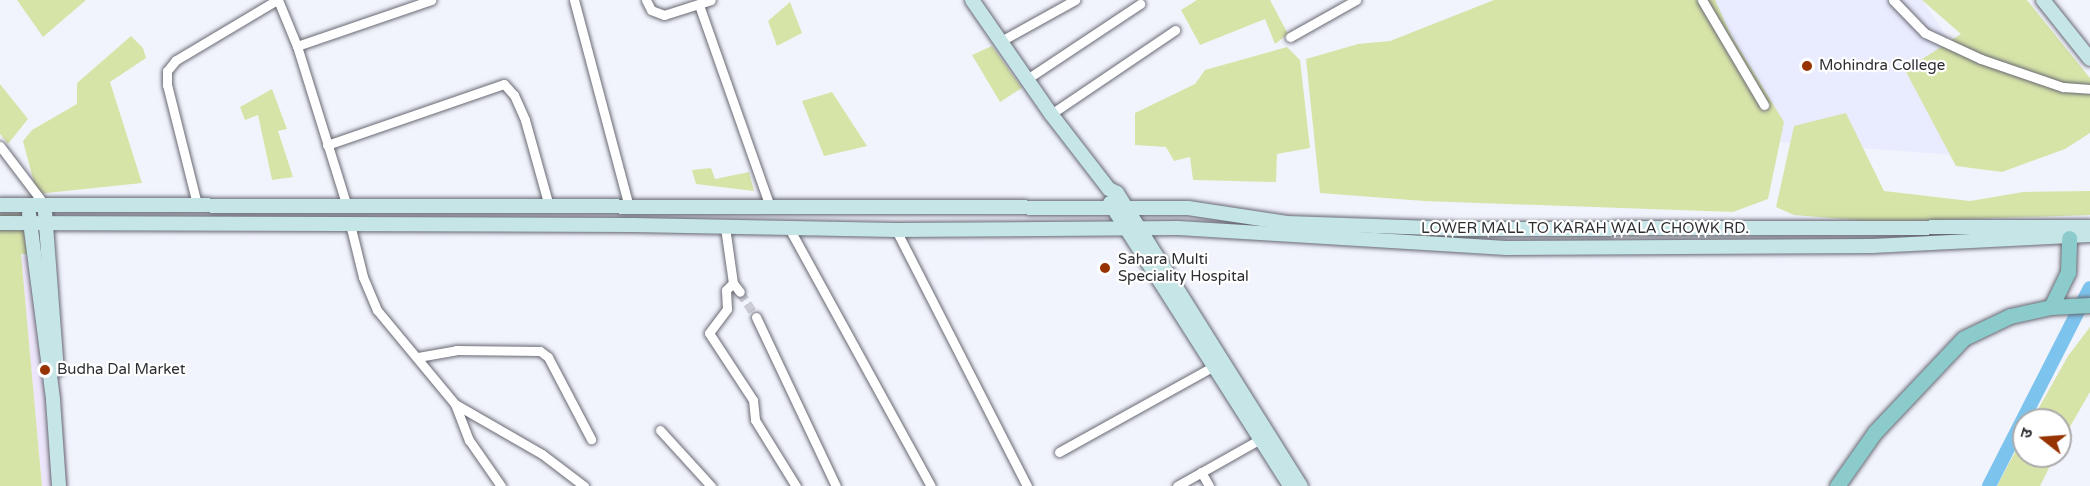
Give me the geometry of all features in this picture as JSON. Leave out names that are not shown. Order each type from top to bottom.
[{"type":"main road","points":[[972,0],[1052,114],[1109,189],[1117,193],[1128,208],[1265,437],[1290,486]]},
{"type":"main road","points":[[2043,0],[2090,59]]},
{"type":"main road","points":[[1109,189],[1107,199],[1125,229],[1214,366],[1301,486]]},
{"type":"main road","points":[[44,204],[67,486]]},
{"type":"main road","points":[[0,205],[345,204],[1188,208],[1287,223],[1462,229],[2090,227]]},
{"type":"main road","points":[[28,205],[53,400],[59,486]]},
{"type":"main road","points":[[826,207],[828,229]]},
{"type":"main road","name":"LOWER MALL TO KARAH WALA CHOWK RD.","points":[[0,223],[896,230],[1140,229],[1232,231],[1462,246],[1872,246],[2069,238],[2090,235]]},
{"type":"main road","points":[[1462,229],[1462,246]]},
{"type":"main road","points":[[2056,307],[2068,272],[2069,238]]},
{"type":"main road","points":[[1836,486],[1875,432],[1964,338],[2010,316],[2056,307],[2087,305]]},
{"type":"street","points":[[197,204],[167,85],[167,71],[176,60],[278,0],[297,46],[345,204]]},
{"type":"street","points":[[297,46],[431,0]]},
{"type":"street","points":[[574,0],[629,207]]},
{"type":"street","points":[[646,0],[651,10],[664,15],[711,0]]},
{"type":"street","points":[[1001,41],[1075,0]]},
{"type":"street","points":[[1290,37],[1356,0]]},
{"type":"street","points":[[1702,0],[1764,105]]},
{"type":"street","points":[[1893,0],[1925,33],[1981,58],[2063,87],[2090,89]]},
{"type":"street","points":[[699,4],[770,207]]},
{"type":"street","points":[[1027,79],[1140,4]]},
{"type":"street","points":[[1052,114],[1175,30]]},
{"type":"street","points":[[327,145],[504,84],[514,95],[525,120],[549,206]]},
{"type":"street","points":[[0,146],[30,182],[44,204]]},
{"type":"street","points":[[28,205],[30,182]]},
{"type":"street","points":[[350,224],[368,291],[377,310],[455,404],[469,440],[501,486]]},
{"type":"street","points":[[724,227],[733,283],[740,292]]},
{"type":"street","points":[[789,228],[931,486]]},
{"type":"street","points":[[896,230],[1028,486]]},
{"type":"street","points":[[733,283],[726,290],[727,309],[709,333],[753,400],[754,420],[796,486]]},
{"type":"street","points":[[756,317],[834,485]]},
{"type":"street","points":[[418,357],[456,350],[540,351],[548,357],[591,439]]},
{"type":"street","points":[[1059,452],[1214,366]]},
{"type":"street","points":[[455,404],[534,448],[584,486]]},
{"type":"street","points":[[660,430],[711,486]]},
{"type":"street","points":[[1177,486],[1265,437]]},
{"type":"street","points":[[1201,472],[1209,486]]},
{"type":"shaded area","name":"Mohindra College","points":[[1617,0],[1922,0],[1947,37],[1983,157],[1709,137]]},
{"type":"shaded area","name":"Budha Dal Market","points":[[48,252],[69,486],[42,486],[21,257]]},
{"type":"green space","points":[[17,0],[86,0],[43,37]]},
{"type":"green space","points":[[1197,0],[1270,0],[1288,34],[1275,44],[1265,19],[1200,45],[1181,10]]},
{"type":"green space","points":[[1494,0],[1715,0],[1731,35],[1784,122],[1768,199],[1733,212],[1424,201],[1320,193],[1306,59],[1358,44],[1390,41]]},
{"type":"green space","points":[[1922,0],[2027,0],[2090,78],[2090,133],[2065,149],[2002,172],[1956,166],[1905,70],[1961,34]]},
{"type":"green space","points":[[790,2],[802,33],[777,46],[768,21]]},
{"type":"green space","points":[[131,36],[143,48],[146,58],[110,82],[142,183],[37,194],[23,141],[32,130],[77,104],[77,83]]},
{"type":"green space","points":[[992,46],[1022,88],[1000,102],[972,55]]},
{"type":"green space","points":[[1287,47],[1300,60],[1310,148],[1277,154],[1276,182],[1193,180],[1190,157],[1174,161],[1166,147],[1135,145],[1135,113],[1195,84],[1205,70]]},
{"type":"green space","points":[[0,84],[28,119],[8,144],[0,134]]},
{"type":"green space","points":[[272,89],[287,129],[278,131],[293,177],[272,180],[258,115],[245,120],[240,107]]},
{"type":"green space","points":[[832,92],[867,146],[824,156],[802,101]]},
{"type":"green space","points":[[1846,113],[1884,191],[1970,201],[2023,192],[2090,191],[2090,215],[1879,222],[1794,215],[1776,207],[1794,126]]},
{"type":"green space","points":[[711,168],[715,179],[749,172],[754,191],[696,184],[692,170]]},
{"type":"green space","points":[[32,213],[32,255],[21,254],[42,486],[0,486],[0,214]]},
{"type":"green space","points":[[2090,327],[2090,392],[2072,423],[2072,408],[2039,408],[2068,356]]},
{"type":"green space","points":[[2012,458],[2012,468],[2049,468],[2040,486],[1997,486]]},
{"type":"waterway","points":[[1989,486],[2090,288]]},
{"type":"tunnel","points":[[740,292],[756,317]]},
{"type":"place","name":"Mohindra College","points":[[1807,66]]},
{"type":"place","name":"Sahara Multi Speciality Hospital","points":[[1105,268]]},
{"type":"place","name":"Budha Dal Market","points":[[45,370]]}]
